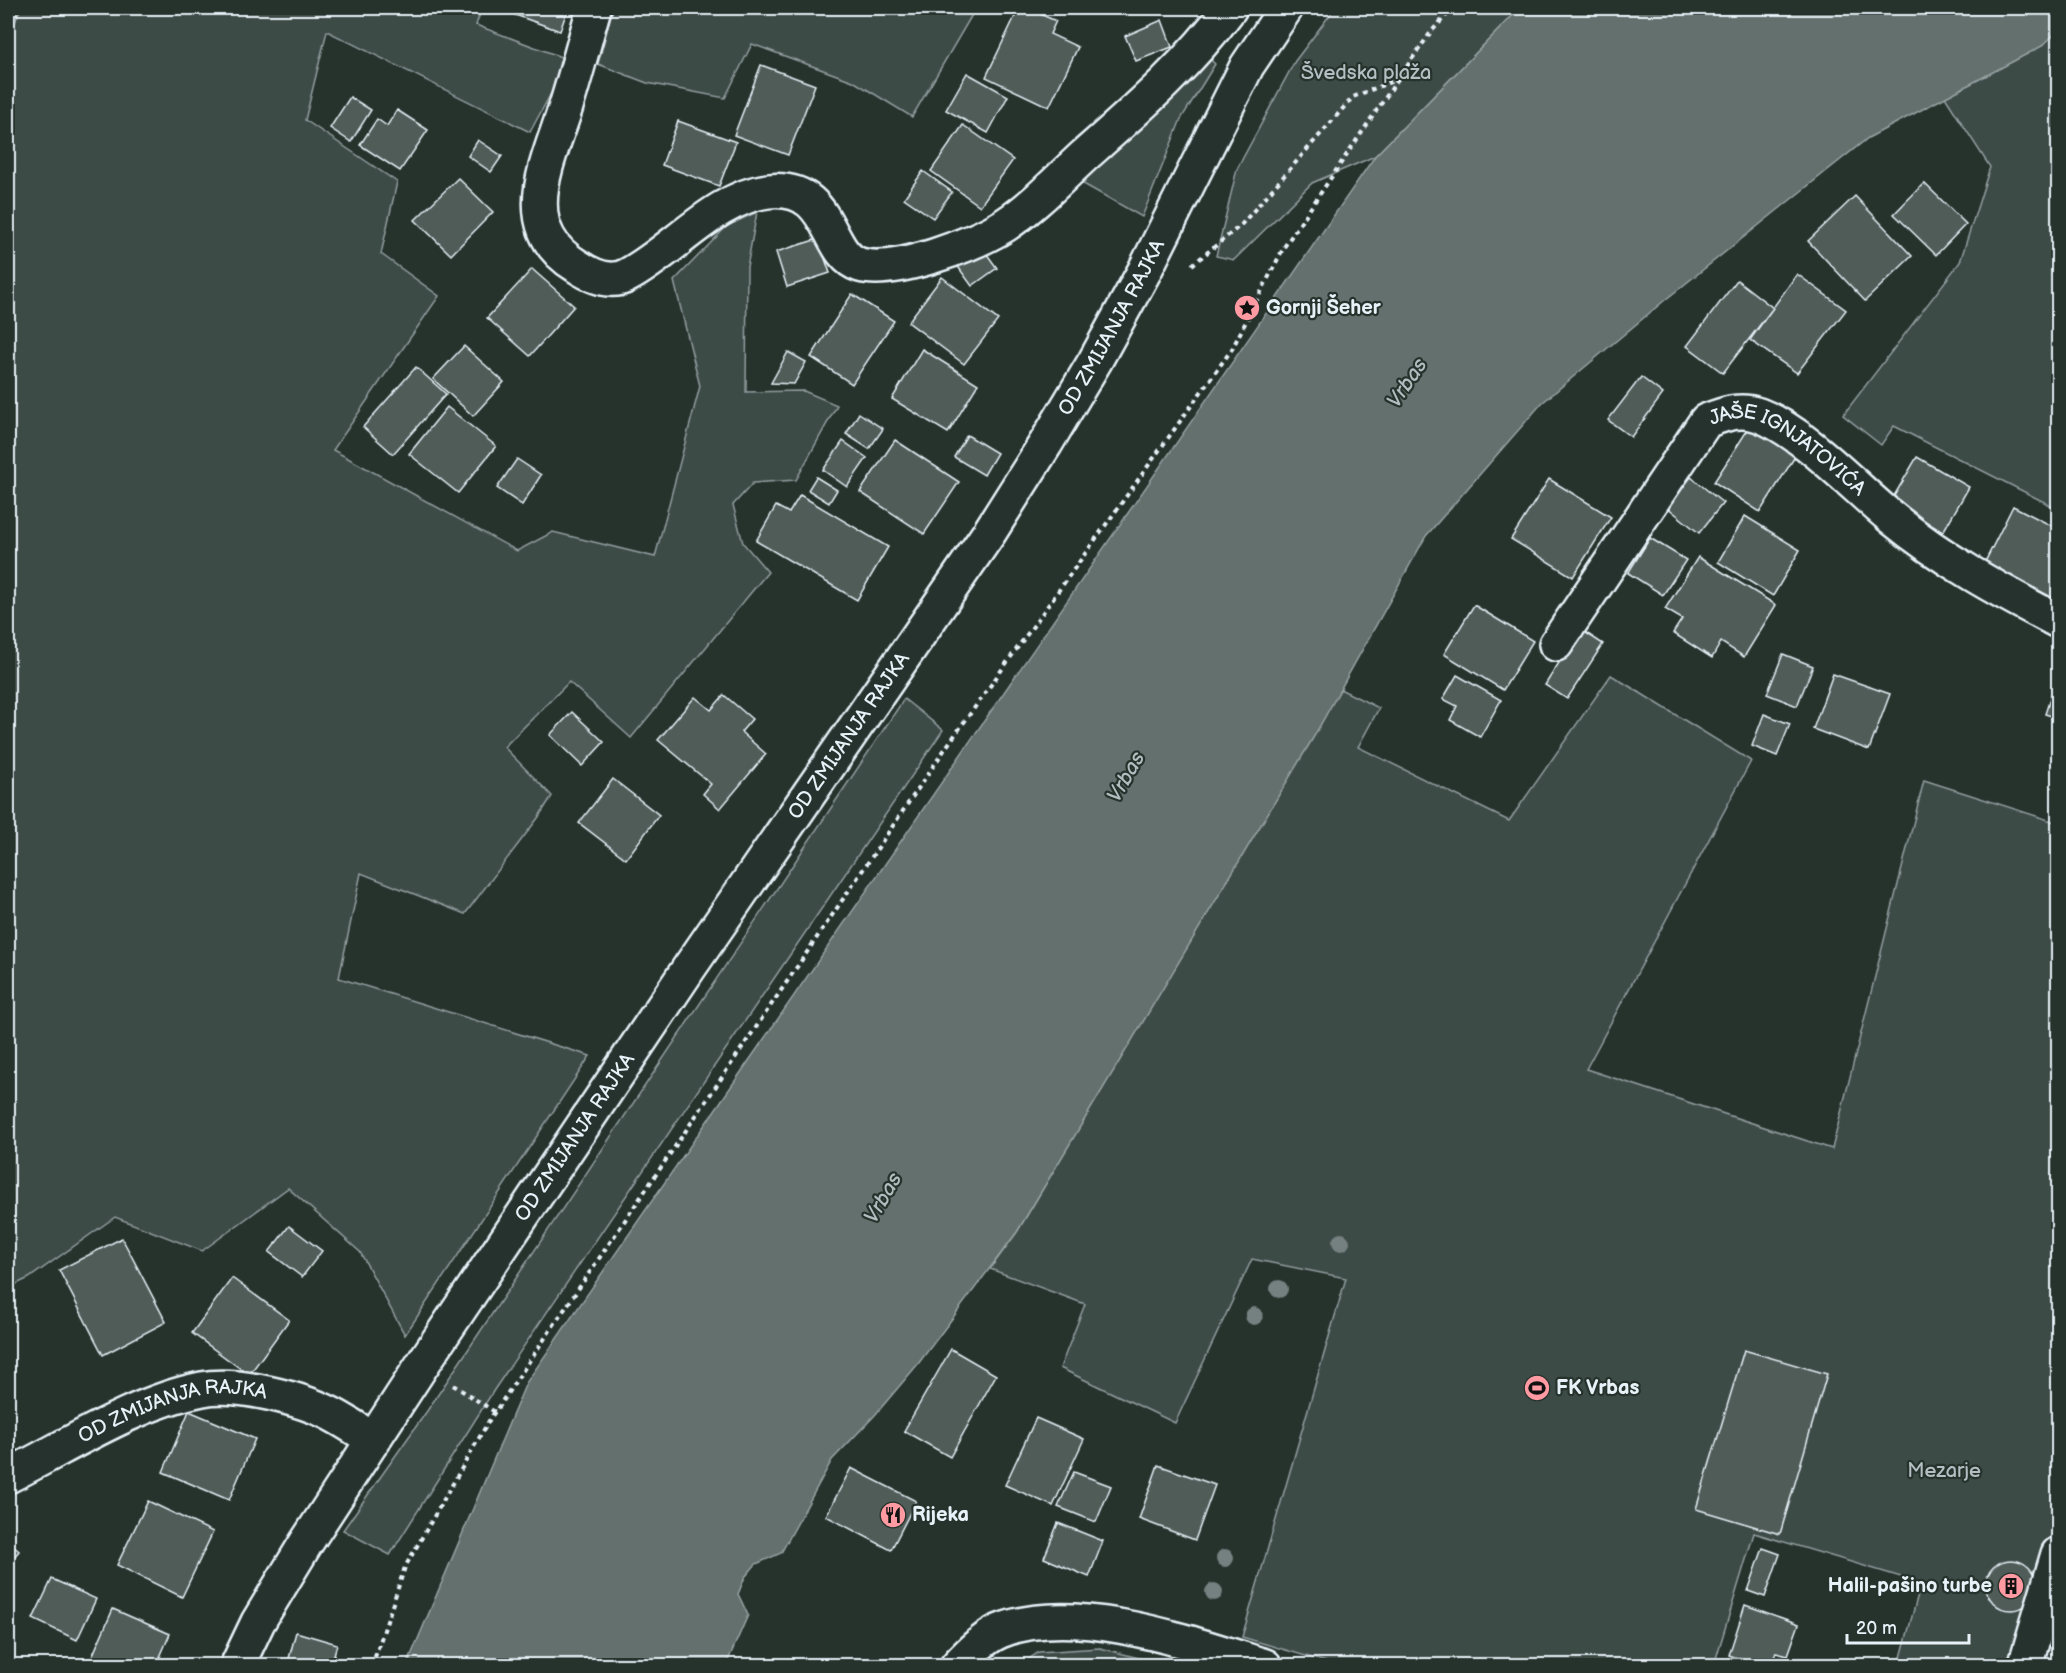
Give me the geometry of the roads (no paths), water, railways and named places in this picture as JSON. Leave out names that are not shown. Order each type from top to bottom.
[{"type":"street","points":[[594,8],[566,106],[549,149],[539,197],[541,217],[548,236],[564,257],[593,276],[608,280],[624,278],[654,261],[721,209],[746,195],[769,191],[784,190],[810,202],[819,210],[849,259],[857,264],[877,268],[903,265],[983,236],[1005,225],[1027,208],[1116,128],[1207,39],[1230,8]]},
{"type":"street","name":"OD ZMIJANJA RAJKA","points":[[237,1665],[270,1602],[374,1440],[689,968],[989,533],[1095,361],[1152,257],[1247,66],[1286,8]]},
{"type":"street","name":"JAŠE IGNJATOVIĆA","points":[[1556,644],[1706,421],[1739,411],[1773,422],[1834,467],[1892,519],[1973,576],[2058,621]]},
{"type":"street","name":"OD ZMIJANJA RAJKA","points":[[8,1476],[163,1400],[204,1388],[237,1389],[297,1402],[333,1415],[374,1440]]},
{"type":"street","points":[[2025,1665],[2058,1554]]},
{"type":"street","points":[[957,1665],[998,1631],[1043,1619],[1096,1621],[1205,1647],[1265,1665]]},
{"type":"water","name":"Vrbas","points":[[1520,8],[2058,8],[2058,31],[2042,46],[1868,138],[1665,300],[1542,403],[1426,536],[1313,738],[1017,1232],[918,1364],[875,1415],[832,1460],[781,1553],[756,1564],[745,1577],[738,1594],[748,1615],[726,1665],[407,1665],[526,1383],[1375,156]]},
{"type":"waterway","points":[[8,26],[15,8]]},
{"type":"place","name":"Gornji Šeher","points":[[1247,308]]},
{"type":"place","name":"FK Vrbas","points":[[1537,1388]]},
{"type":"place","name":"Rijeka","points":[[893,1515]]},
{"type":"place","name":"Halil-pašino turbe","points":[[2011,1586]]},
{"type":"park label","name":"Švedska plaža","points":[[1366,73]]},
{"type":"park label","name":"Mezarje","points":[[1944,1471]]}]
